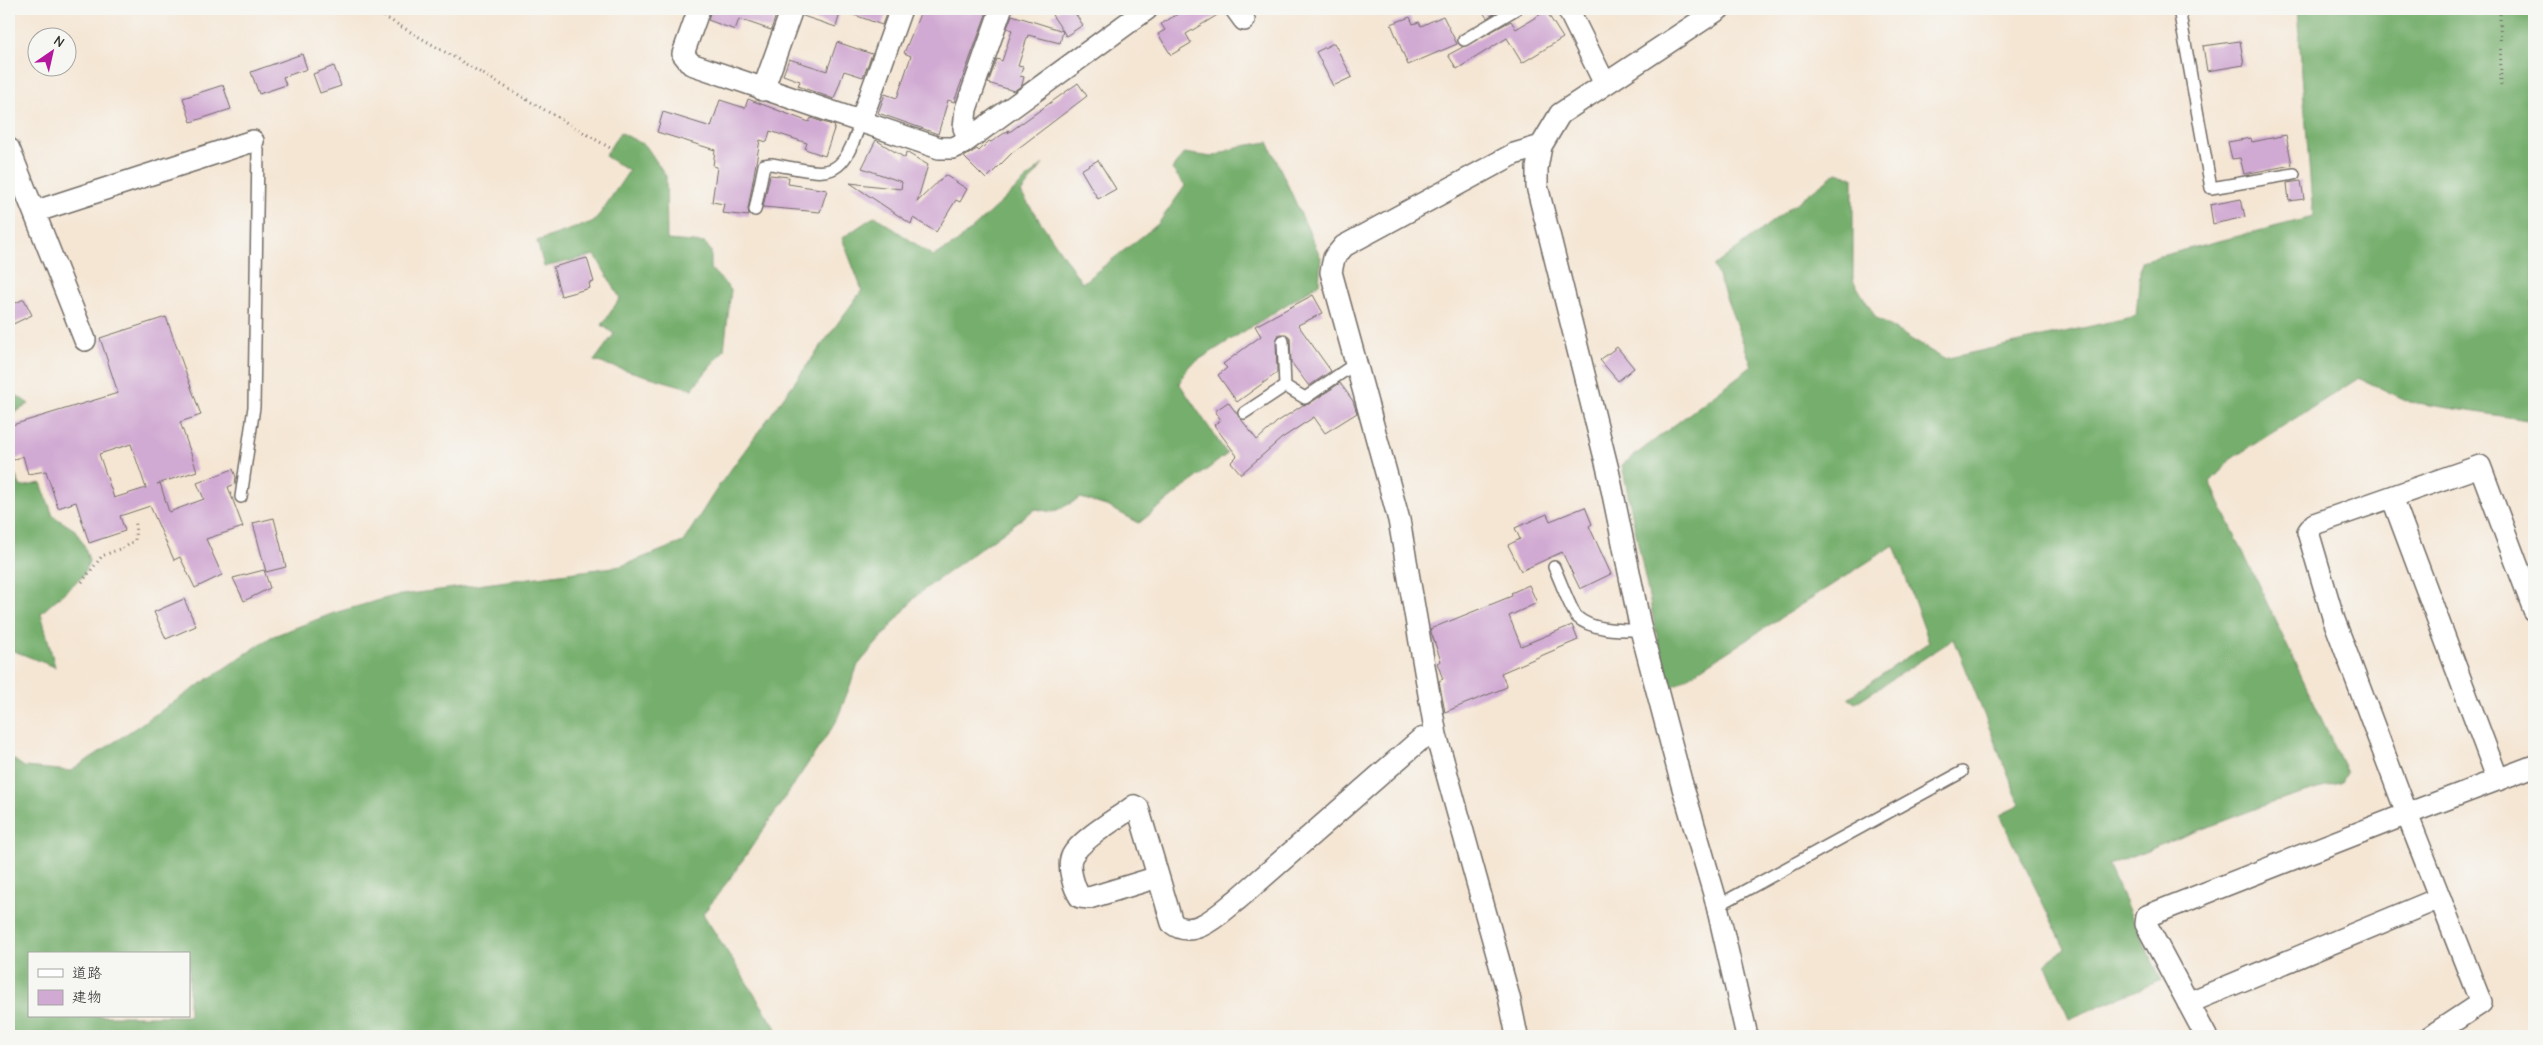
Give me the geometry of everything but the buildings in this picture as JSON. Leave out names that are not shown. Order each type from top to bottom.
[{"type":"street","points":[[699,9],[683,54],[686,60],[763,90],[939,148],[953,148],[970,138],[1147,9]]},
{"type":"street","points":[[763,90],[792,9]]},
{"type":"street","points":[[861,121],[901,9]]},
{"type":"street","points":[[970,138],[964,128],[966,108],[1001,9]]},
{"type":"street","points":[[1568,9],[1605,84]]},
{"type":"street","points":[[1719,9],[1560,114],[1541,146],[1537,168],[1537,186],[1608,470],[1641,630],[1717,906],[1747,1036]]},
{"type":"street","points":[[34,212],[253,141]]},
{"type":"street","points":[[1517,1036],[1509,997],[1436,735],[1399,520],[1331,272],[1334,258],[1344,246],[1514,154],[1541,146]]},
{"type":"street","points":[[9,149],[85,340]]},
{"type":"street","points":[[2432,1036],[2481,1003],[2334,620],[2308,532],[2314,524],[2480,466],[2534,610]]},
{"type":"street","points":[[2392,497],[2498,780]]},
{"type":"street","points":[[1158,877],[1089,898],[1080,897],[1076,891],[1071,869],[1071,857],[1080,846],[1134,806],[1138,808],[1172,923],[1183,930],[1195,928],[1211,921],[1421,739],[1436,735]]},
{"type":"street","points":[[2206,1036],[2146,924],[2147,916],[2534,766]]},
{"type":"street","points":[[2188,1003],[2440,898]]},
{"type":"lane","points":[[1464,40],[1516,9]]},
{"type":"lane","points":[[2179,9],[2212,188],[2294,174]]},
{"type":"lane","points":[[755,210],[764,165],[771,164],[823,173],[834,170],[852,150],[861,121]]},
{"type":"lane","points":[[242,497],[254,398],[258,150],[253,141]]},
{"type":"lane","points":[[1283,341],[1285,386]]},
{"type":"lane","points":[[1285,386],[1305,398],[1356,364]]},
{"type":"lane","points":[[1244,413],[1285,386]]},
{"type":"lane","points":[[1554,568],[1576,616],[1590,624],[1616,630],[1641,630]]},
{"type":"lane","points":[[1717,906],[1962,772]]},
{"type":"path","points":[[372,9],[612,149]]},
{"type":"path","points":[[2500,9],[2501,85]]},
{"type":"path","points":[[82,582],[102,556],[127,546],[135,540],[136,521]]},
{"type":"green space","points":[[2297,9],[2534,9],[2534,303],[2531,303],[2530,331],[2534,334],[2534,421],[2410,402],[2359,378],[2234,457],[2210,482],[2347,773],[2342,782],[2268,804],[2108,865],[2161,980],[2069,1019],[2045,963],[2065,949],[2000,815],[2020,805],[1954,639],[1855,703],[1848,698],[1929,642],[1894,545],[1668,690],[1622,465],[1752,366],[1714,266],[1837,172],[1853,177],[1853,280],[1876,318],[1944,359],[2136,316],[2141,261],[2313,217]]},
{"type":"green space","points":[[620,132],[646,146],[666,176],[667,240],[705,243],[711,251],[711,269],[731,290],[724,350],[692,389],[594,361],[614,334],[602,325],[620,298],[595,255],[544,267],[537,241],[595,221],[629,171],[605,156]]},
{"type":"green space","points":[[1268,142],[1321,258],[1319,284],[1189,366],[1179,383],[1227,454],[1139,523],[1109,507],[1081,498],[1053,512],[1035,509],[918,594],[858,665],[836,722],[734,873],[703,914],[781,1036],[9,1036],[9,756],[24,767],[71,771],[271,637],[334,613],[394,596],[621,566],[683,542],[718,487],[862,290],[842,238],[875,216],[933,256],[955,244],[1043,164],[1021,193],[1082,283],[1158,224],[1185,186],[1172,169],[1184,153],[1212,157],[1237,147]]},
{"type":"green space","points":[[9,390],[29,404],[9,416]]},
{"type":"green space","points":[[12,468],[21,487],[41,483],[53,516],[75,530],[85,547],[89,561],[83,576],[41,613],[55,667],[9,649],[9,608],[13,602],[9,599],[9,469]]}]
